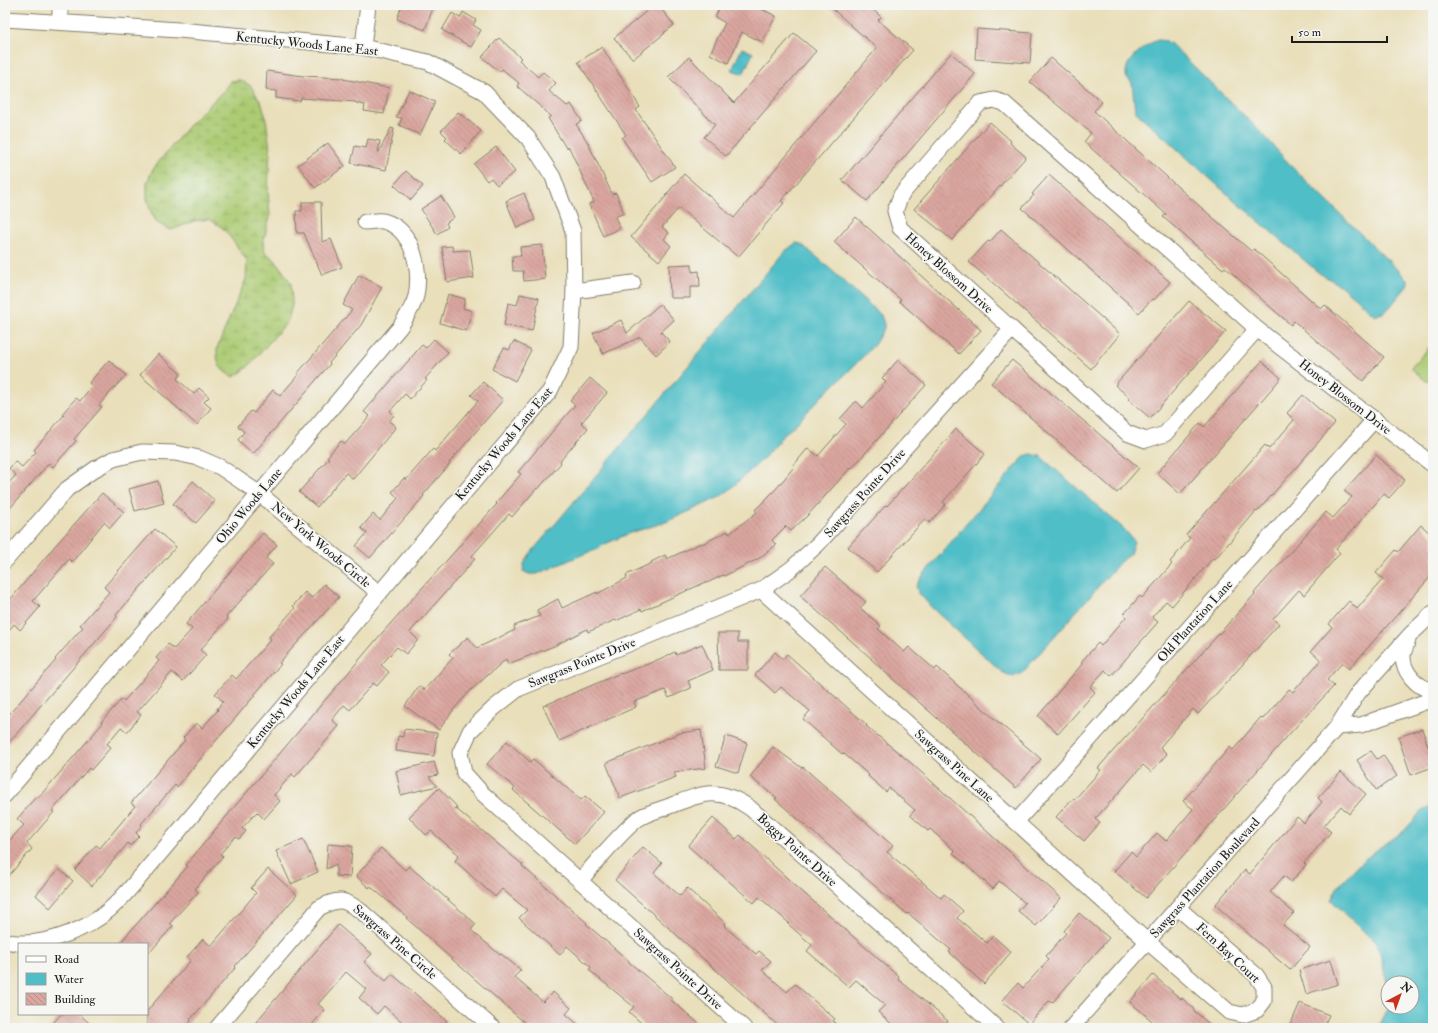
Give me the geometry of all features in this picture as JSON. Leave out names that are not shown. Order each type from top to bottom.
[{"type":"street","points":[[60,5],[60,22]]},
{"type":"street","points":[[363,47],[368,5]]},
{"type":"street","name":"Kentucky Woods Lane East","points":[[5,19],[179,30],[363,47],[428,62],[484,92],[528,138],[553,177],[573,231],[574,291],[572,347],[550,391],[141,876],[109,910],[92,922],[52,940],[21,943],[5,941]]},
{"type":"street","name":"Honey Blossom Drive","points":[[1257,329],[1165,434],[1146,440],[1127,433],[900,228],[895,211],[901,195],[980,103],[994,100],[1004,103],[1257,329],[1433,465]]},
{"type":"street","name":"Ohio Woods Lane","points":[[5,795],[260,494],[400,326],[410,311],[416,297],[418,281],[417,267],[412,249],[406,238],[396,226],[382,221],[365,222]]},
{"type":"street","points":[[574,291],[633,283]]},
{"type":"street","name":"Sawgrass Pointe Drive","points":[[744,1028],[482,793],[464,773],[460,753],[470,731],[494,708],[518,689],[761,590],[791,569],[818,544],[1012,329]]},
{"type":"street","name":"Old Plantation Lane","points":[[1016,822],[1375,419]]},
{"type":"street","name":"New York Woods Circle","points":[[5,561],[67,489],[94,469],[113,459],[142,452],[175,453],[200,458],[220,467],[260,494],[379,593]]},
{"type":"street","name":"Sawgrass Pine Lane","points":[[761,590],[1148,942]]},
{"type":"street","name":"Sawgrass Plantation Boulevard","points":[[1071,1028],[1338,727],[1358,693],[1410,635],[1433,613]]},
{"type":"street","points":[[1410,635],[1403,653],[1403,660],[1406,670],[1417,684],[1433,691]]},
{"type":"street","points":[[1338,727],[1361,725],[1433,699]]},
{"type":"street","name":"Boggy Pointe Drive","points":[[580,881],[635,821],[650,813],[699,795],[727,795],[750,808],[997,1028]]},
{"type":"street","name":"Sawgrass Pine Circle","points":[[217,1028],[319,908],[330,902],[338,900],[345,901],[362,912],[493,1028]]},
{"type":"street","name":"Fern Bay Court","points":[[1148,942],[1229,1012],[1243,1015],[1257,1010],[1264,1001],[1264,987],[1256,975],[1178,908]]},
{"type":"green space","points":[[240,80],[251,86],[262,104],[266,118],[270,150],[268,191],[270,217],[263,242],[265,252],[275,260],[291,283],[292,305],[288,321],[247,368],[234,377],[225,372],[218,363],[217,348],[246,279],[247,261],[223,228],[209,219],[194,221],[171,230],[157,223],[150,210],[147,198],[147,182],[153,169],[190,124],[231,81]]},
{"type":"green space","points":[[1433,343],[1433,375],[1427,382],[1411,368]]},
{"type":"water","points":[[1158,40],[1166,41],[1171,44],[1260,131],[1292,167],[1407,279],[1408,285],[1389,308],[1383,313],[1375,315],[1340,285],[1319,273],[1226,193],[1135,111],[1132,83],[1126,77],[1127,67],[1140,51],[1149,44]]},
{"type":"water","points":[[742,48],[753,53],[743,74],[732,70]]},
{"type":"water","points":[[796,243],[801,244],[818,258],[881,315],[884,328],[874,345],[793,427],[785,433],[763,459],[728,491],[718,498],[666,522],[630,533],[603,545],[599,549],[537,574],[529,574],[523,571],[524,564],[530,554],[784,252]]},
{"type":"water","points":[[1031,454],[1040,456],[1125,530],[1134,541],[1130,554],[1120,562],[1022,673],[1013,677],[1002,672],[932,608],[918,592],[916,586],[923,575],[1019,462],[1025,456]]},
{"type":"water","points":[[1433,805],[1433,1028],[1378,1028],[1385,1015],[1420,1015],[1420,975],[1385,975],[1379,949],[1376,943],[1331,900],[1337,888],[1359,864],[1404,831],[1422,811]]},
{"type":"building","points":[[402,5],[434,5],[425,30],[397,19]]},
{"type":"building","points":[[654,5],[658,5],[674,25],[633,59],[614,38]]},
{"type":"building","points":[[721,5],[753,5],[776,16],[762,42],[742,32],[728,63],[710,54],[725,23],[715,17]]},
{"type":"building","points":[[828,5],[868,5],[881,17],[878,20],[913,50],[781,201],[784,203],[738,257],[679,208],[662,227],[669,233],[664,239],[671,246],[659,261],[631,237],[684,174],[734,218],[877,48]]},
{"type":"building","points":[[463,12],[476,20],[473,25],[481,30],[471,47],[442,30],[452,13],[460,18]]},
{"type":"building","points":[[977,29],[1032,33],[1030,63],[975,59]]},
{"type":"building","points":[[794,33],[816,51],[726,156],[704,137],[715,125],[668,77],[689,57],[734,103]]},
{"type":"building","points":[[499,38],[521,58],[519,60],[538,77],[543,72],[556,83],[549,91],[567,106],[571,104],[582,121],[576,124],[588,143],[612,194],[616,193],[624,213],[615,217],[620,228],[603,236],[589,204],[594,202],[569,147],[566,148],[548,118],[551,116],[517,86],[519,83],[502,69],[500,72],[482,57]]},
{"type":"building","points":[[602,47],[640,107],[636,110],[675,167],[652,182],[622,138],[626,135],[578,62]]},
{"type":"building","points":[[951,53],[975,74],[867,201],[842,180]]},
{"type":"building","points":[[1051,58],[1102,102],[1094,111],[1179,188],[1251,251],[1254,249],[1321,309],[1325,305],[1384,357],[1363,381],[1294,321],[1291,325],[1225,267],[1223,269],[1163,217],[1166,214],[1084,142],[1091,133],[1030,82]]},
{"type":"building","points":[[267,71],[303,76],[343,78],[389,88],[384,114],[364,111],[365,105],[356,102],[301,98],[300,101],[276,98],[276,91],[266,90]]},
{"type":"building","points":[[409,90],[435,102],[420,135],[399,125],[402,118],[396,117]]},
{"type":"building","points":[[458,112],[481,131],[461,154],[445,139],[447,137],[441,131]]},
{"type":"building","points":[[990,122],[1026,157],[952,240],[914,209]]},
{"type":"building","points":[[391,128],[394,129],[386,170],[351,163],[355,146],[366,148],[368,139],[380,141],[379,152]]},
{"type":"building","points":[[328,143],[345,166],[315,188],[298,165]]},
{"type":"building","points":[[496,147],[515,172],[497,185],[491,178],[487,181],[474,164]]},
{"type":"building","points":[[406,171],[423,186],[411,200],[394,185]]},
{"type":"building","points":[[1049,175],[1170,282],[1154,300],[1152,299],[1139,313],[1022,208]]},
{"type":"building","points":[[524,193],[535,220],[517,228],[506,201]]},
{"type":"building","points":[[441,196],[454,217],[446,223],[448,227],[437,234],[421,209]]},
{"type":"building","points":[[302,202],[321,202],[322,242],[331,239],[342,267],[322,275],[304,233],[297,233],[296,211],[302,211]]},
{"type":"building","points":[[856,217],[981,330],[959,354],[899,301],[901,300],[834,242]]},
{"type":"building","points":[[1001,229],[1120,334],[1091,369],[969,262]]},
{"type":"building","points":[[542,245],[545,279],[524,281],[523,271],[513,271],[512,256],[521,256],[520,247]]},
{"type":"building","points":[[452,246],[453,251],[470,250],[474,278],[447,282],[442,247]]},
{"type":"building","points":[[692,264],[692,272],[699,271],[700,287],[690,287],[690,298],[670,298],[669,265]]},
{"type":"building","points":[[359,275],[382,287],[361,325],[329,363],[330,364],[253,454],[238,440],[244,432],[238,426],[251,411],[254,413],[273,390],[280,396],[352,310],[343,305]]},
{"type":"building","points":[[448,294],[465,299],[463,308],[472,311],[466,331],[440,323]]},
{"type":"building","points":[[520,294],[539,298],[532,331],[504,325],[508,303],[517,305]]},
{"type":"building","points":[[1189,301],[1226,331],[1150,418],[1128,399],[1130,398],[1115,385]]},
{"type":"building","points":[[660,304],[674,320],[661,332],[670,342],[656,355],[640,337],[603,354],[593,333],[621,320],[627,333]]},
{"type":"building","points":[[434,339],[448,352],[425,379],[427,380],[410,399],[405,394],[390,411],[394,415],[389,421],[396,427],[353,479],[346,473],[317,507],[299,492],[329,458],[327,457],[341,441],[345,444],[370,416],[364,412],[422,345],[426,348]]},
{"type":"building","points":[[514,341],[531,350],[515,381],[492,369],[504,348],[509,350]]},
{"type":"building","points":[[158,354],[181,374],[177,379],[194,394],[199,388],[209,397],[204,402],[211,408],[197,425],[140,375]]},
{"type":"building","points":[[109,360],[126,375],[99,405],[102,407],[74,439],[76,441],[53,467],[49,463],[5,514],[5,487],[16,475],[9,469],[15,461],[22,467],[36,452],[34,450],[64,415],[62,414],[76,398],[80,401],[92,386],[89,383]]},
{"type":"building","points":[[898,360],[926,385],[807,516],[791,531],[786,526],[772,540],[776,545],[758,559],[724,576],[723,575],[707,583],[706,582],[642,611],[641,609],[588,632],[587,629],[554,646],[508,664],[506,659],[470,691],[454,709],[439,730],[405,706],[419,686],[424,690],[453,658],[449,654],[468,637],[477,648],[515,630],[514,626],[540,616],[537,610],[558,599],[562,608],[597,592],[597,594],[627,578],[626,575],[665,555],[667,559],[728,531],[729,534],[757,512],[755,510],[776,489],[808,448],[818,456],[846,424],[840,419],[856,401],[863,408],[886,382],[882,378]]},
{"type":"building","points":[[1012,360],[1139,468],[1117,493],[991,383]]},
{"type":"building","points":[[1262,361],[1281,378],[1180,494],[1157,473],[1200,423],[1204,427]]},
{"type":"building","points":[[590,378],[607,393],[581,423],[588,428],[560,461],[561,463],[512,517],[509,514],[472,556],[475,559],[410,632],[418,640],[406,654],[397,647],[381,665],[389,672],[377,686],[373,683],[350,710],[344,705],[332,720],[339,726],[295,777],[292,774],[274,795],[280,801],[264,819],[257,812],[242,828],[246,831],[239,839],[235,837],[220,854],[223,856],[195,889],[198,892],[170,923],[173,926],[150,952],[148,950],[148,943],[120,943],[188,866],[186,865],[214,831],[382,633],[497,504],[496,503],[521,474],[518,472],[575,405],[570,401]]},
{"type":"building","points":[[483,382],[503,400],[449,463],[450,464],[423,495],[424,496],[370,558],[356,546],[367,533],[361,528],[373,514],[380,520],[398,498],[392,492],[404,478],[406,480],[433,449],[435,451],[478,401],[471,395]]},
{"type":"building","points":[[1303,395],[1335,423],[1215,559],[1213,558],[1172,606],[1166,601],[1152,617],[1158,622],[1111,676],[1105,670],[1090,687],[1095,692],[1058,734],[1038,716],[1083,663],[1081,662],[1098,643],[1101,646],[1126,617],[1124,614],[1140,596],[1142,598],[1172,564],[1170,562],[1190,538],[1186,535],[1265,445],[1269,449],[1294,420],[1287,413]]},
{"type":"building","points":[[956,429],[985,454],[943,502],[946,504],[929,523],[925,519],[877,572],[848,547]]},
{"type":"building","points":[[1376,455],[1405,480],[1389,498],[1384,494],[1362,519],[1336,549],[1340,553],[1304,595],[1299,590],[1273,619],[1279,624],[1198,714],[1193,709],[1160,747],[1167,754],[1151,772],[1143,765],[1095,819],[1100,823],[1084,841],[1056,817],[1072,799],[1074,800],[1101,770],[1098,768],[1255,594],[1254,593],[1326,512],[1333,518],[1352,497],[1344,491]]},
{"type":"building","points":[[158,481],[164,503],[135,511],[129,489]]},
{"type":"building","points":[[193,481],[215,501],[196,523],[173,504]]},
{"type":"building","points":[[102,493],[124,512],[110,528],[104,522],[72,562],[69,559],[33,601],[40,607],[20,630],[14,624],[5,635],[5,606],[54,547]]},
{"type":"building","points":[[1421,525],[1433,536],[1433,574],[1349,669],[1342,663],[1327,680],[1334,686],[1292,731],[1146,898],[1114,871],[1131,852],[1136,857],[1157,833],[1166,841],[1193,809],[1183,801],[1230,747],[1233,750],[1261,717],[1263,719],[1289,689],[1293,692],[1321,660],[1311,651],[1332,627],[1329,624],[1349,601],[1357,609],[1383,579],[1376,573],[1396,550],[1398,552]]},
{"type":"building","points":[[155,529],[176,547],[116,615],[117,617],[5,747],[5,719],[83,627],[80,625],[109,592],[104,587]]},
{"type":"building","points":[[263,533],[277,545],[266,558],[273,564],[226,617],[228,619],[200,650],[206,655],[183,681],[172,672],[137,712],[141,715],[127,732],[121,727],[107,744],[111,747],[91,770],[89,768],[27,843],[32,849],[5,880],[5,837],[9,841],[24,825],[17,819],[36,797],[38,798],[103,723],[101,722],[122,699],[124,701],[159,661],[156,658],[168,644],[174,649],[192,629],[186,624]]},
{"type":"building","points":[[825,567],[866,602],[860,608],[881,626],[878,629],[904,652],[909,647],[935,670],[937,667],[1041,759],[1016,788],[800,596]]},
{"type":"building","points":[[324,584],[339,597],[279,663],[281,664],[177,787],[175,785],[141,824],[142,825],[136,833],[139,836],[130,846],[128,843],[92,886],[75,870],[96,845],[100,848],[135,806],[131,803],[185,740],[183,738],[196,723],[202,728],[218,710],[217,709],[223,701],[215,694],[232,675],[236,679],[271,639],[269,637],[295,608],[293,606],[305,592],[312,598]]},
{"type":"building","points":[[718,633],[738,633],[738,642],[748,642],[748,670],[719,670]]},
{"type":"building","points":[[702,644],[713,670],[688,681],[691,688],[669,698],[665,690],[634,702],[636,707],[559,741],[543,706],[621,673],[648,664],[675,652],[676,655]]},
{"type":"building","points":[[775,652],[783,659],[787,654],[867,725],[866,726],[911,763],[1061,898],[1036,926],[1018,911],[1025,903],[999,881],[993,889],[953,853],[955,851],[930,829],[928,831],[910,815],[915,810],[889,788],[886,792],[868,776],[869,775],[843,753],[842,754],[803,719],[810,711],[781,687],[775,693],[755,675]]},
{"type":"building","points":[[404,729],[437,733],[434,756],[396,751],[398,736],[403,737]]},
{"type":"building","points":[[1422,729],[1433,760],[1433,767],[1411,775],[1398,737]]},
{"type":"building","points":[[701,730],[706,768],[674,772],[676,777],[620,798],[606,763],[680,733]]},
{"type":"building","points":[[726,736],[747,743],[738,773],[716,766]]},
{"type":"building","points":[[507,741],[530,762],[533,759],[581,800],[585,796],[604,812],[575,844],[513,790],[515,788],[487,764]]},
{"type":"building","points":[[773,747],[802,768],[803,767],[893,846],[887,852],[941,898],[944,894],[963,911],[957,918],[987,943],[993,936],[1011,952],[984,984],[949,952],[951,950],[908,913],[907,914],[775,799],[777,798],[750,777]]},
{"type":"building","points":[[1371,751],[1377,759],[1383,755],[1397,776],[1376,790],[1357,760]]},
{"type":"building","points":[[434,762],[438,775],[429,777],[437,786],[401,795],[396,771]]},
{"type":"building","points":[[1341,772],[1366,794],[1349,814],[1341,806],[1324,826],[1331,832],[1304,863],[1306,865],[1291,882],[1284,876],[1270,892],[1294,913],[1283,925],[1310,947],[1290,970],[1215,905],[1245,870],[1250,874],[1297,817],[1304,823],[1322,802],[1318,798]]},
{"type":"building","points":[[439,788],[457,807],[455,808],[523,865],[522,866],[587,923],[586,924],[704,1028],[647,1028],[629,1012],[634,1007],[589,970],[591,967],[567,946],[560,955],[519,918],[527,910],[502,889],[495,897],[455,861],[459,855],[431,831],[426,835],[409,817]]},
{"type":"building","points":[[713,818],[736,839],[740,835],[899,977],[898,979],[948,1021],[942,1028],[896,1028],[878,1012],[885,1005],[856,980],[849,987],[807,951],[812,945],[788,924],[789,923],[759,897],[754,903],[688,846]]},
{"type":"building","points":[[303,839],[318,872],[291,884],[276,851]]},
{"type":"building","points":[[328,844],[352,846],[350,877],[336,876],[336,864],[326,869]]},
{"type":"building","points":[[643,847],[662,863],[654,873],[680,896],[687,888],[726,924],[724,926],[756,954],[759,951],[771,961],[762,970],[787,992],[795,984],[835,1019],[833,1021],[840,1028],[781,1028],[615,880]]},
{"type":"building","points":[[381,848],[405,870],[409,866],[476,924],[471,930],[500,955],[501,954],[521,970],[514,977],[543,1002],[553,992],[571,1008],[566,1014],[582,1028],[521,1028],[525,1023],[429,939],[406,918],[407,917],[370,886],[369,888],[356,876]]},
{"type":"building","points":[[59,869],[73,881],[50,908],[36,895]]},
{"type":"building","points":[[268,869],[297,895],[235,966],[236,967],[190,1020],[191,1021],[185,1028],[147,1028],[148,1010],[191,960],[187,957],[203,939],[211,946],[256,893],[251,888]]},
{"type":"building","points":[[1079,913],[1109,938],[1052,1003],[1049,1001],[1029,1024],[1002,1001],[1018,983],[1023,988],[1049,959],[1046,956],[1066,933],[1064,931]]},
{"type":"building","points":[[338,925],[372,954],[364,962],[386,981],[392,974],[447,1021],[441,1028],[409,1028],[384,1006],[377,1014],[359,998],[366,989],[346,972],[318,1004],[325,1010],[309,1028],[251,1028]]},
{"type":"building","points":[[1331,960],[1338,984],[1306,994],[1299,970]]},
{"type":"building","points":[[1153,975],[1181,999],[1182,998],[1194,1009],[1193,1010],[1214,1028],[1160,1028],[1130,1002]]},
{"type":"building","points":[[1300,1003],[1329,1015],[1323,1028],[1289,1028]]},
{"type":"building","points":[[60,1015],[80,1015],[95,1028],[49,1028]]}]
